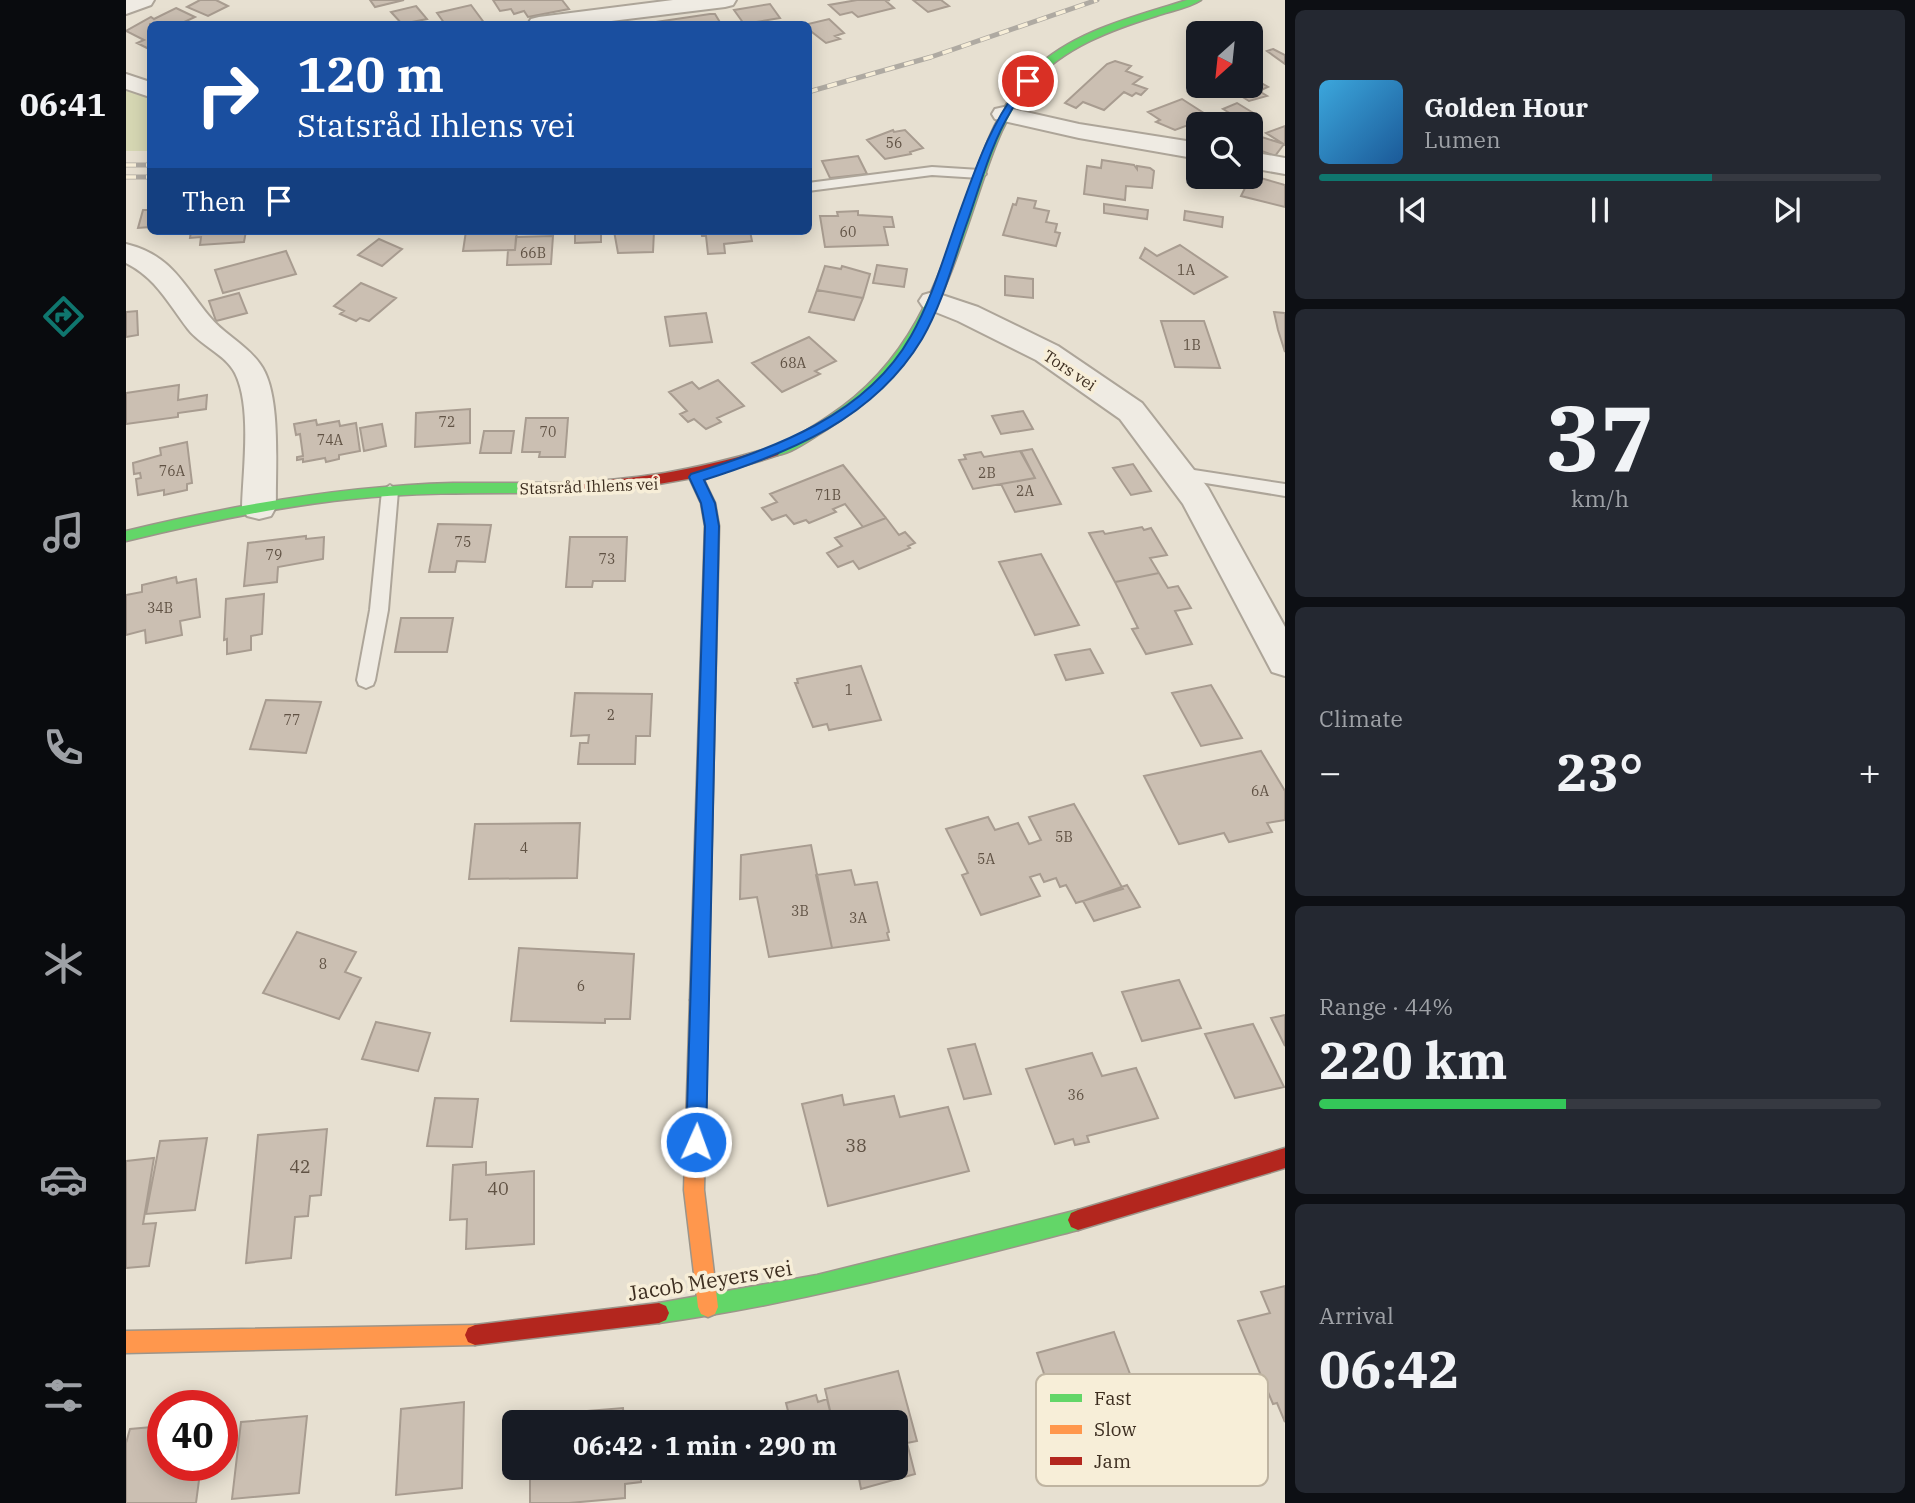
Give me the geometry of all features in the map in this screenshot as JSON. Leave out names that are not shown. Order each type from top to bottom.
[{"type":"street","points":[[126,7],[142,0]]},
{"type":"street","points":[[562,21],[725,0]]},
{"type":"street","name":"Statsråd Ihlens vei","points":[[126,536],[259,507],[390,491],[610,488],[696,477],[786,447],[855,405],[891,374],[905,356],[933,301],[992,137],[1004,114],[1028,81],[1060,55],[1106,33],[1196,0]]},
{"type":"street","points":[[126,81],[147,89]]},
{"type":"street","points":[[1004,114],[1079,131],[1186,149]]},
{"type":"street","points":[[1263,162],[1285,166]]},
{"type":"street","points":[[126,252],[150,264],[169,280],[200,325],[235,354],[249,370],[259,408],[259,507]]},
{"type":"street","name":"Tors vei","points":[[933,301],[968,314],[1047,353],[1131,411],[1196,496],[1285,661]]},
{"type":"street","points":[[696,477],[708,503],[712,526],[694,1190],[708,1307]]},
{"type":"street","name":"Jacob Meyers vei","points":[[126,1342],[475,1335],[708,1307],[851,1278],[1094,1216],[1285,1158]]},
{"type":"lane","points":[[812,186],[932,171],[980,174]]},
{"type":"lane","points":[[1181,474],[1285,490]]},
{"type":"lane","points":[[366,680],[379,610],[390,491]]},
{"type":"green space","points":[[126,81],[147,87],[147,151],[126,151]]},
{"type":"building","points":[[200,0],[216,0],[228,6],[208,16],[187,7]]},
{"type":"building","points":[[370,0],[404,0],[375,7]]},
{"type":"building","points":[[493,0],[562,0],[569,9],[528,17],[524,11],[514,14],[511,9],[500,11]]},
{"type":"building","points":[[857,0],[890,0],[886,1],[894,8],[858,17],[852,12],[840,15],[829,5]]},
{"type":"building","points":[[913,0],[941,0],[949,6],[928,12]]},
{"type":"building","points":[[770,4],[780,18],[742,21],[734,10]]},
{"type":"building","points":[[471,5],[483,21],[443,21],[437,13]]},
{"type":"building","points":[[416,6],[427,19],[399,21],[391,12]]},
{"type":"building","points":[[176,8],[195,17],[186,21],[147,21],[147,48],[137,43],[144,40],[126,31],[151,17],[154,19]]},
{"type":"building","points":[[715,14],[719,21],[663,21]]},
{"type":"building","points":[[829,19],[844,33],[835,36],[840,39],[826,43],[812,32],[812,23]]},
{"type":"building","points":[[1273,49],[1285,55],[1285,64],[1267,51]]},
{"type":"building","points":[[1115,61],[1131,66],[1126,71],[1142,77],[1133,84],[1147,89],[1141,95],[1136,93],[1132,96],[1124,92],[1104,110],[1083,102],[1076,108],[1065,103],[1107,64]]},
{"type":"building","points":[[1182,99],[1202,112],[1186,112],[1186,126],[1175,130],[1156,122],[1160,120],[1148,112]]},
{"type":"building","points":[[1237,103],[1252,112],[1228,112],[1223,109]]},
{"type":"building","points":[[1285,126],[1285,145],[1266,133]]},
{"type":"building","points":[[893,130],[905,130],[923,148],[910,152],[911,154],[885,159],[867,140]]},
{"type":"building","points":[[1263,137],[1284,144],[1275,156],[1263,152]]},
{"type":"building","points":[[858,156],[867,174],[830,178],[822,161]]},
{"type":"building","points":[[1102,160],[1134,165],[1137,169],[1137,166],[1150,168],[1154,171],[1152,188],[1126,186],[1125,200],[1084,194],[1087,166],[1101,168]]},
{"type":"building","points":[[1263,179],[1285,185],[1285,207],[1241,196],[1244,189],[1263,189]]},
{"type":"building","points":[[1018,198],[1036,201],[1034,208],[1049,211],[1046,222],[1057,224],[1055,232],[1060,233],[1056,246],[1003,235],[1013,204],[1016,205]]},
{"type":"building","points":[[1104,204],[1148,210],[1147,219],[1104,213]]},
{"type":"building","points":[[143,210],[147,210],[147,227],[138,228]]},
{"type":"building","points":[[858,211],[858,215],[892,217],[894,227],[884,227],[888,245],[825,247],[820,216],[838,216],[837,212]]},
{"type":"building","points":[[1185,211],[1223,217],[1222,227],[1184,220]]},
{"type":"building","points":[[190,235],[245,235],[244,242],[200,245],[201,237],[190,238]]},
{"type":"building","points":[[465,235],[517,235],[515,250],[463,251]]},
{"type":"building","points":[[575,235],[601,235],[601,242],[575,243]]},
{"type":"building","points":[[615,235],[654,235],[653,252],[618,253]]},
{"type":"building","points":[[751,235],[752,241],[724,244],[725,253],[708,254],[706,236],[702,236]]},
{"type":"building","points":[[553,236],[551,264],[507,265],[508,250],[515,250],[516,237]]},
{"type":"building","points":[[379,239],[402,249],[382,266],[358,255]]},
{"type":"building","points":[[1180,245],[1227,277],[1194,294],[1140,258],[1145,248],[1157,256]]},
{"type":"building","points":[[286,251],[296,274],[223,293],[215,270]]},
{"type":"building","points":[[877,265],[907,269],[904,287],[873,283]]},
{"type":"building","points":[[825,266],[841,269],[842,266],[870,274],[863,298],[817,290]]},
{"type":"building","points":[[1005,276],[1033,279],[1033,298],[1005,295]]},
{"type":"building","points":[[361,283],[396,298],[369,321],[360,318],[356,321],[340,314],[344,311],[334,306]]},
{"type":"building","points":[[817,290],[863,298],[854,320],[809,312]]},
{"type":"building","points":[[239,293],[247,313],[216,321],[209,301]]},
{"type":"building","points":[[137,311],[138,335],[126,337],[126,312]]},
{"type":"building","points":[[1274,312],[1285,313],[1285,352],[1278,330]]},
{"type":"building","points":[[706,313],[712,342],[670,346],[665,317]]},
{"type":"building","points":[[1161,321],[1204,321],[1220,368],[1175,367]]},
{"type":"building","points":[[809,337],[836,361],[815,371],[820,374],[782,392],[752,363]]},
{"type":"building","points":[[718,380],[744,406],[717,418],[721,422],[706,429],[694,419],[688,422],[680,414],[687,411],[669,392],[692,382],[699,389]]},
{"type":"building","points":[[179,385],[178,400],[207,395],[206,409],[178,413],[178,417],[126,424],[126,393]]},
{"type":"building","points":[[470,409],[470,443],[415,447],[416,413]]},
{"type":"building","points":[[1023,411],[1033,429],[1001,434],[992,416]]},
{"type":"building","points":[[526,418],[568,418],[565,457],[539,457],[540,452],[522,452]]},
{"type":"building","points":[[316,420],[317,425],[339,421],[340,426],[356,423],[360,451],[339,455],[339,459],[326,462],[325,458],[303,462],[303,459],[297,460],[297,457],[303,456],[300,434],[296,435],[294,424]]},
{"type":"building","points":[[382,424],[386,446],[364,451],[360,428]]},
{"type":"building","points":[[484,431],[514,431],[511,453],[480,453]]},
{"type":"building","points":[[187,442],[192,483],[187,484],[187,490],[164,495],[164,490],[138,495],[136,479],[141,478],[140,473],[134,474],[133,463],[161,455],[160,448]]},
{"type":"building","points":[[1032,449],[1061,504],[1015,512],[1001,484],[1035,478],[1021,451]]},
{"type":"building","points":[[1020,451],[1035,478],[973,489],[959,460],[966,459],[964,455],[981,452],[984,457]]},
{"type":"building","points":[[1133,464],[1151,491],[1131,495],[1113,468]]},
{"type":"building","points":[[843,465],[886,518],[863,527],[845,504],[833,509],[836,512],[809,523],[806,520],[794,524],[786,515],[772,520],[762,508],[777,502],[770,494]]},
{"type":"building","points":[[886,518],[899,535],[905,532],[915,543],[908,546],[910,548],[859,569],[853,561],[838,567],[827,553],[842,546],[835,538]]},
{"type":"building","points":[[438,524],[491,525],[485,562],[457,561],[455,572],[429,572]]},
{"type":"building","points":[[1142,527],[1144,530],[1151,528],[1167,555],[1150,558],[1159,573],[1115,582],[1089,533],[1103,531],[1105,534]]},
{"type":"building","points":[[306,536],[306,539],[324,537],[323,559],[278,567],[277,582],[244,586],[248,543]]},
{"type":"building","points":[[570,537],[627,537],[625,581],[593,581],[592,587],[566,587]]},
{"type":"building","points":[[1041,554],[1079,625],[1035,635],[999,562]]},
{"type":"building","points":[[1159,573],[1168,588],[1178,586],[1191,608],[1175,611],[1192,644],[1146,654],[1132,629],[1138,628],[1115,582]]},
{"type":"building","points":[[176,577],[177,583],[196,579],[200,617],[180,621],[182,635],[146,643],[145,630],[126,635],[126,595],[142,592],[142,585]]},
{"type":"building","points":[[264,594],[262,634],[251,636],[251,650],[227,654],[227,639],[224,640],[226,599]]},
{"type":"building","points":[[401,618],[453,618],[447,652],[395,652]]},
{"type":"building","points":[[1090,649],[1103,673],[1066,680],[1055,655]]},
{"type":"building","points":[[861,666],[881,720],[829,730],[827,724],[813,727],[795,683],[798,683],[797,679]]},
{"type":"building","points":[[1211,685],[1242,738],[1201,746],[1172,693]]},
{"type":"building","points":[[575,693],[652,694],[650,736],[636,736],[635,764],[578,764],[580,743],[588,743],[589,735],[571,736]]},
{"type":"building","points":[[266,700],[321,702],[306,753],[250,749]]},
{"type":"building","points":[[1261,751],[1285,791],[1285,820],[1267,823],[1272,832],[1229,842],[1224,833],[1179,844],[1144,776]]},
{"type":"building","points":[[1074,804],[1123,889],[1076,903],[1066,885],[1060,887],[1056,878],[1044,882],[1040,874],[1030,877],[1040,896],[981,915],[962,875],[968,873],[946,829],[988,817],[995,830],[1018,823],[1029,844],[1041,840],[1029,817]]},
{"type":"building","points":[[580,823],[577,878],[469,879],[475,824]]},
{"type":"building","points":[[811,845],[832,948],[769,957],[757,897],[740,899],[741,855]]},
{"type":"building","points":[[851,870],[855,885],[877,882],[889,940],[832,948],[816,875]]},
{"type":"building","points":[[1127,885],[1140,907],[1094,921],[1083,901]]},
{"type":"building","points":[[297,932],[356,952],[345,972],[361,978],[339,1019],[263,993]]},
{"type":"building","points":[[519,948],[634,954],[630,1019],[605,1019],[605,1023],[511,1021]]},
{"type":"building","points":[[1179,980],[1201,1028],[1142,1041],[1122,992]]},
{"type":"building","points":[[1285,1015],[1285,1046],[1271,1018]]},
{"type":"building","points":[[376,1022],[430,1033],[418,1071],[362,1059]]},
{"type":"building","points":[[1253,1024],[1284,1087],[1235,1098],[1205,1034]]},
{"type":"building","points":[[975,1044],[991,1094],[964,1099],[948,1049]]},
{"type":"building","points":[[1092,1053],[1102,1076],[1136,1068],[1158,1118],[1087,1136],[1089,1142],[1075,1145],[1073,1139],[1055,1144],[1026,1069]]},
{"type":"building","points":[[842,1095],[844,1105],[894,1096],[900,1117],[948,1107],[969,1171],[828,1206],[802,1104]]},
{"type":"building","points":[[435,1098],[478,1099],[472,1147],[427,1146]]},
{"type":"building","points":[[327,1129],[321,1195],[310,1196],[308,1216],[295,1217],[291,1258],[246,1263],[258,1135]]},
{"type":"building","points":[[207,1138],[195,1210],[146,1214],[160,1141]]},
{"type":"building","points":[[154,1158],[143,1224],[156,1223],[149,1266],[126,1268],[126,1161]]},
{"type":"building","points":[[486,1162],[486,1175],[534,1171],[534,1244],[466,1249],[467,1219],[450,1220],[453,1165]]},
{"type":"building","points":[[1285,1286],[1285,1422],[1277,1403],[1273,1404],[1268,1392],[1268,1374],[1260,1374],[1238,1321],[1270,1313],[1261,1292]]},
{"type":"building","points":[[1114,1332],[1130,1374],[1044,1374],[1037,1353]]},
{"type":"building","points":[[898,1371],[917,1441],[908,1443],[908,1410],[830,1410],[825,1389]]},
{"type":"building","points":[[816,1395],[818,1402],[827,1399],[830,1410],[788,1410],[786,1403]]},
{"type":"building","points":[[464,1402],[462,1488],[396,1495],[401,1409]]},
{"type":"building","points":[[307,1416],[299,1493],[232,1499],[234,1481],[238,1481],[241,1422]]},
{"type":"building","points":[[147,1427],[147,1481],[199,1481],[196,1503],[126,1503],[126,1443],[130,1429]]},
{"type":"building","points":[[908,1447],[915,1474],[908,1476]]},
{"type":"building","points":[[530,1480],[641,1480],[625,1484],[625,1498],[530,1503]]},
{"type":"building","points":[[859,1480],[893,1480],[861,1489]]},
{"type":"railway","points":[[812,91],[931,57],[1097,0]]},
{"type":"railway","points":[[126,165],[147,165]]},
{"type":"railway","points":[[126,177],[147,177]]},
{"type":"traffic: fast","points":[[773,452],[803,438],[854,406],[882,381],[905,354],[938,293],[993,140],[1016,96],[1026,83],[1055,57],[1092,36],[1196,0]]},
{"type":"traffic: fast","points":[[696,477],[708,503],[712,526],[699,1000]]},
{"type":"traffic: fast","points":[[126,536],[238,511],[352,494],[428,489],[554,488]]},
{"type":"traffic: fast","points":[[659,1313],[712,1306],[817,1285],[1078,1220]]},
{"type":"traffic: slow","points":[[699,1000],[694,1190],[708,1307]]},
{"type":"traffic: slow","points":[[126,1342],[475,1335]]},
{"type":"traffic: jam","points":[[554,488],[610,486],[693,475],[773,452]]},
{"type":"traffic: jam","points":[[1078,1220],[1285,1158]]},
{"type":"traffic: jam","points":[[475,1335],[659,1313]]},
{"type":"route","points":[[696,1142],[712,526],[708,503],[696,477],[764,456],[811,434],[834,421],[891,374],[917,337],[933,301],[998,124],[1028,81]]}]
